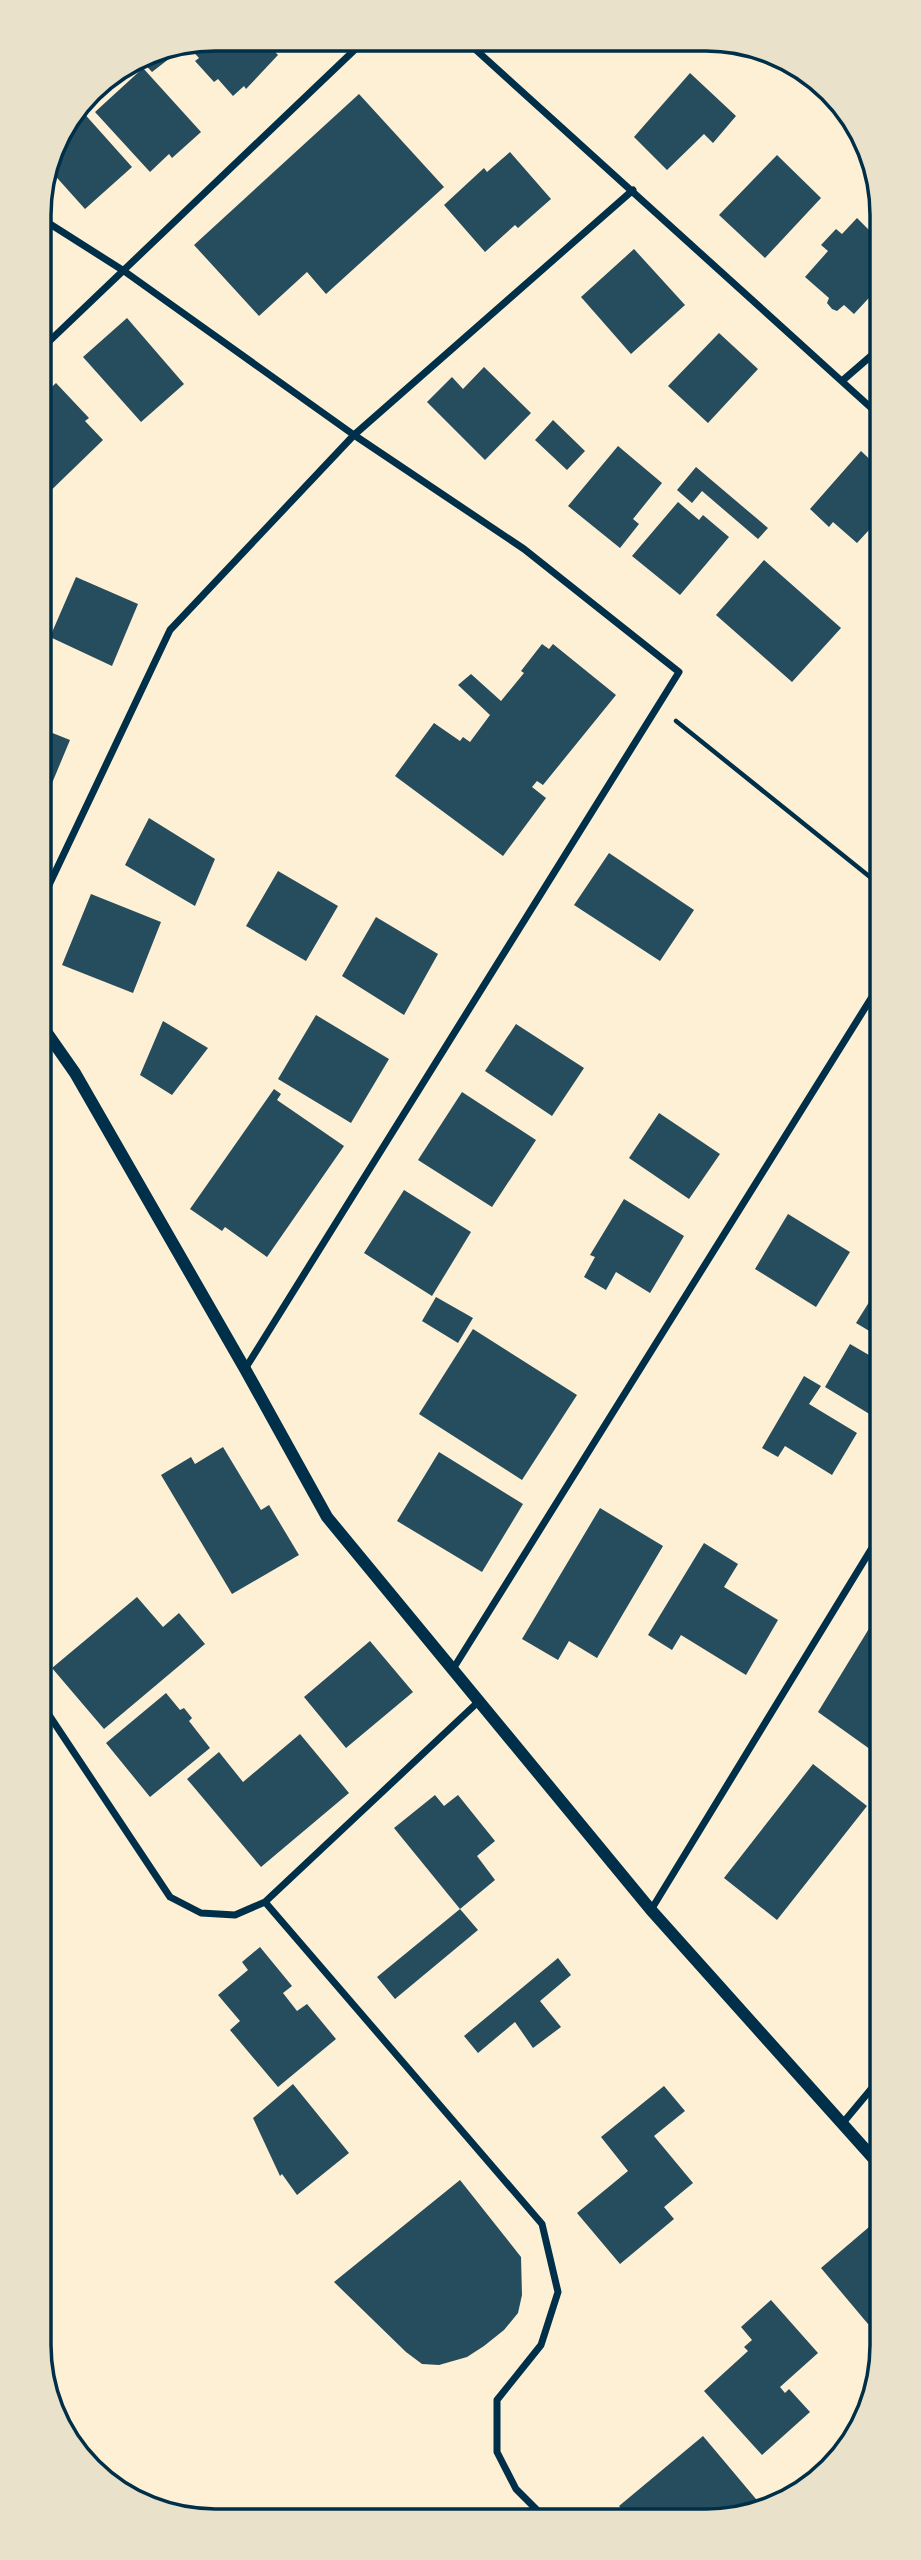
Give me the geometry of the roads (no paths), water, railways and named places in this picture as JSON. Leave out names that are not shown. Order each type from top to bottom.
[{"type":"street","points":[[51,340],[354,51]]},
{"type":"street","points":[[477,51],[870,407]]},
{"type":"street","points":[[51,881],[170,630],[354,435],[632,190]]},
{"type":"street","points":[[51,224],[124,271],[354,435],[524,549],[679,672],[245,1369]]},
{"type":"street","points":[[842,381],[870,357]]},
{"type":"street","points":[[453,1669],[870,1000]]},
{"type":"street","points":[[51,1039],[75,1073],[327,1517],[651,1910],[870,2155]]},
{"type":"street","points":[[651,1910],[870,1551]]},
{"type":"street","points":[[51,1718],[170,1897],[201,1913],[235,1915],[265,1902],[478,1702]]},
{"type":"street","points":[[265,1902],[542,2224],[558,2292],[541,2345],[497,2400],[497,2452],[516,2488],[536,2509]]},
{"type":"street","points":[[841,2125],[870,2090]]}]
